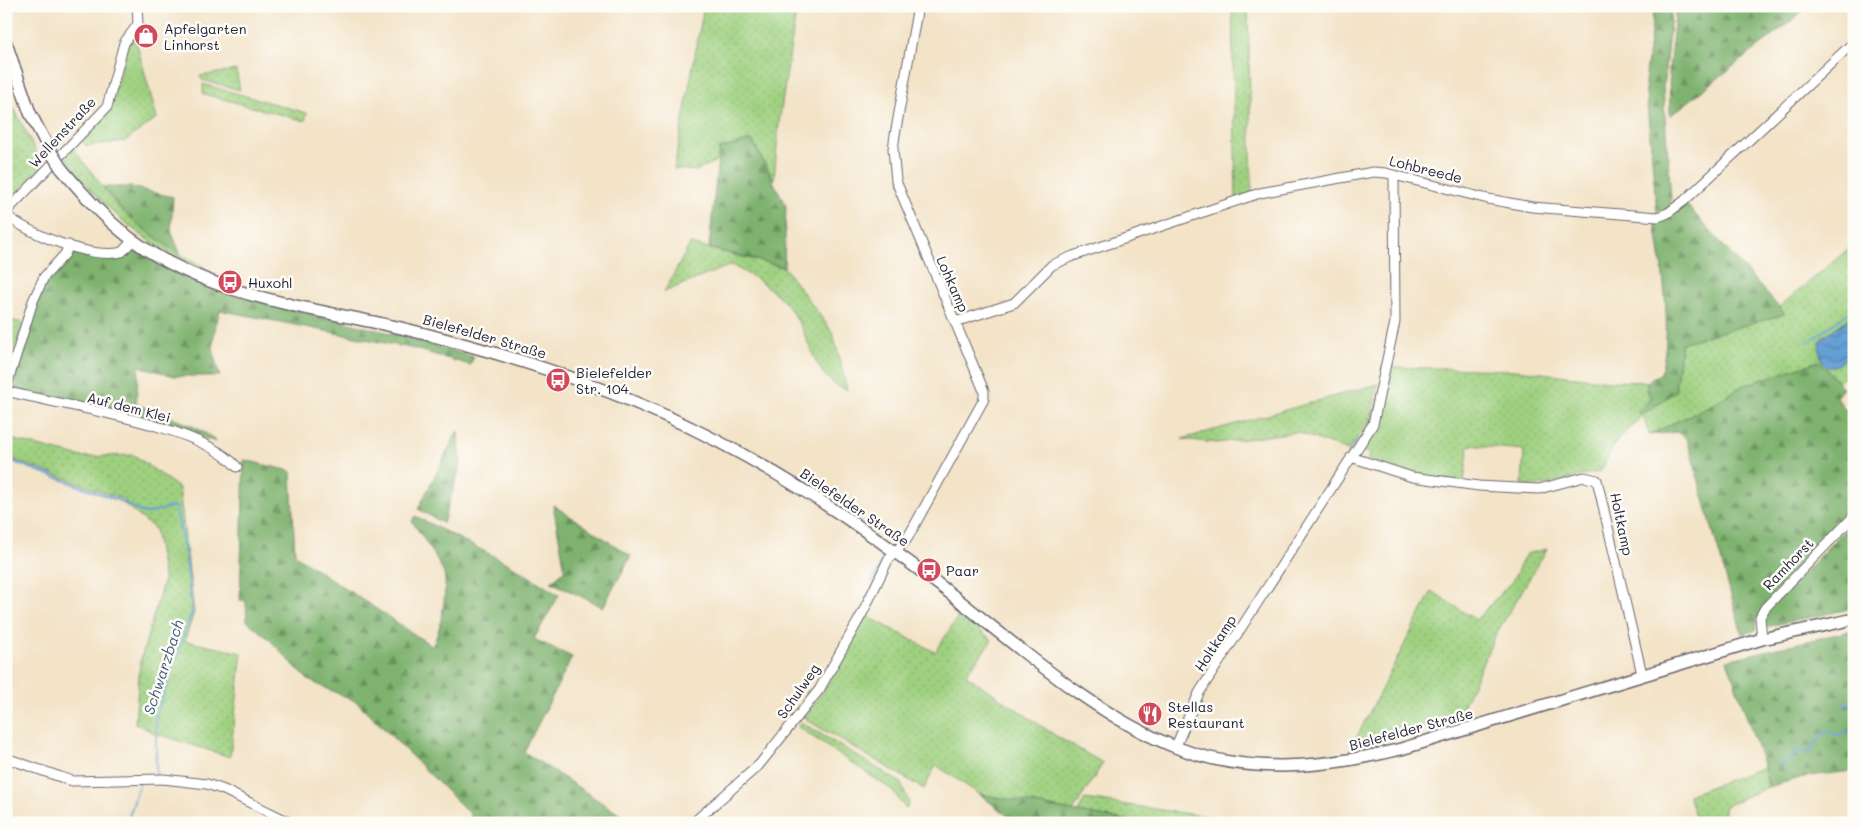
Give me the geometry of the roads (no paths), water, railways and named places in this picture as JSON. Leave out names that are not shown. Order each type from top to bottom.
[{"type":"main road","name":"Bielefelder Straße","points":[[6,43],[30,113],[49,149],[88,201],[133,240],[198,276],[229,288],[276,301],[476,347],[603,390],[666,416],[756,461],[841,513],[896,551],[1084,696],[1128,724],[1176,748],[1228,761],[1269,767],[1323,765],[1360,760],[1762,639],[1854,619]]},
{"type":"street","name":"Wellenstraße","points":[[6,213],[107,107],[124,43],[138,24],[137,6]]},
{"type":"street","name":"Lohkamp","points":[[896,551],[907,539],[984,399],[984,391],[900,195],[894,166],[895,135],[918,6]]},
{"type":"street","name":"Lohbreede","points":[[955,322],[1006,308],[1014,303],[1052,265],[1260,193],[1362,173],[1374,172],[1394,175],[1488,199],[1532,207],[1658,217],[1668,213],[1684,201],[1854,42]]},
{"type":"street","name":"Holtkamp","points":[[1176,748],[1199,693],[1373,424],[1394,329],[1394,175]]},
{"type":"street","points":[[6,213],[27,229],[69,245],[111,255],[122,252],[133,240]]},
{"type":"street","points":[[6,390],[37,293],[44,277],[65,254],[69,245]]},
{"type":"street","name":"Auf dem Klei","points":[[6,390],[153,425],[195,440],[231,460],[237,467]]},
{"type":"street","name":"Holtkamp","points":[[1351,457],[1412,477],[1480,486],[1539,489],[1584,477],[1597,480],[1642,674]]},
{"type":"street","name":"Ramhorst","points":[[1762,639],[1760,617],[1765,608],[1854,516]]},
{"type":"street","name":"Schulweg","points":[[693,823],[759,765],[819,690],[862,614],[888,560],[896,551]]},
{"type":"street","points":[[6,758],[72,781],[163,779],[207,784],[224,790],[291,823]]},
{"type":"water","points":[[1854,315],[1854,352],[1834,367],[1828,367],[1821,360],[1819,341]]},
{"type":"waterway","points":[[1808,342],[1854,309]]},
{"type":"waterway","points":[[1315,505],[1358,440]]},
{"type":"waterway","name":"Schwarzbach","points":[[6,459],[123,502],[145,514],[175,506],[186,557],[192,612],[156,716],[156,776]]},
{"type":"waterway","points":[[872,583],[883,560]]},
{"type":"waterway","points":[[1843,706],[1854,700]]},
{"type":"waterway","points":[[1777,765],[1787,762],[1797,751],[1808,753],[1825,731],[1840,735],[1854,728]]},
{"type":"waterway","name":"Schwarzbach","points":[[127,823],[140,782]]},
{"type":"waterway","points":[[157,783],[175,785]]},
{"type":"place","name":"Apfelgarten Linhorst","points":[[146,36]]},
{"type":"place","name":"Huxohl","points":[[230,282]]},
{"type":"place","name":"Bielefelder Str. 104","points":[[558,380]]},
{"type":"place","name":"Paar","points":[[929,570]]},
{"type":"place","name":"Stellas Restaurant","points":[[1150,714]]}]
